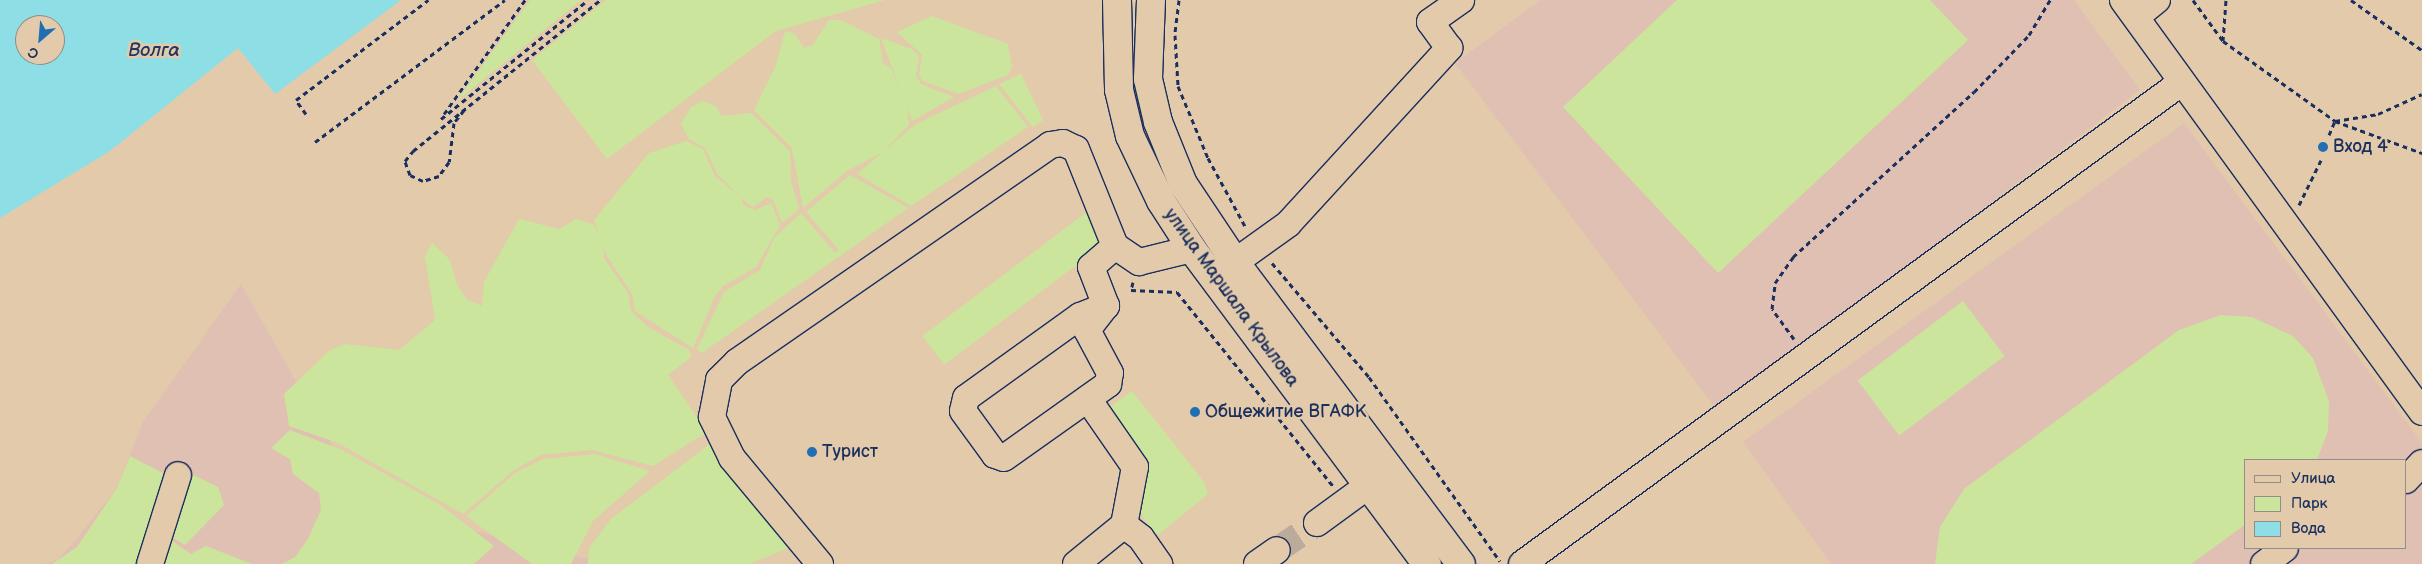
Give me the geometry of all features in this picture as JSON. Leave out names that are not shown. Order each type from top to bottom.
[{"type":"main road","name":"улица Маршала Крылова","points":[[1117,0],[1114,29],[1118,90],[1130,136],[1161,201],[1192,249],[1427,564]]},
{"type":"main road","name":"улица Маршала Крылова","points":[[1151,0],[1148,79],[1158,122],[1183,184],[1246,255],[1461,564]]},
{"type":"street","points":[[1246,255],[1288,224],[1449,48],[1430,22],[1461,0]]},
{"type":"street","points":[[2157,0],[2129,9],[2422,412]]},
{"type":"street","points":[[1522,564],[2182,82]]},
{"type":"street","points":[[820,564],[732,458],[712,417],[719,380],[737,362],[1050,145],[1063,143],[1076,149],[1115,246],[1139,262],[1192,249]]},
{"type":"street","points":[[1106,306],[1091,267],[1115,246]]},
{"type":"street","points":[[1106,306],[1087,330],[1110,373],[1108,384],[1004,458],[995,455],[962,404],[1080,316],[1106,306]]},
{"type":"street","points":[[1076,564],[1124,525],[1135,467],[1088,399]]},
{"type":"street","points":[[1317,523],[1347,501],[1365,481],[1358,458],[1364,452],[1372,451],[1385,457]]},
{"type":"street","points":[[2407,479],[2422,463]]},
{"type":"street","points":[[150,564],[178,475]]},
{"type":"street","points":[[1124,525],[1141,538],[1159,564]]},
{"type":"street","points":[[2264,564],[2283,549]]},
{"type":"path","points":[[306,114],[296,100],[428,0]]},
{"type":"path","points":[[315,142],[505,0]]},
{"type":"path","points":[[525,0],[440,119],[588,0]]},
{"type":"path","points":[[464,110],[454,123],[449,162],[439,176],[423,181],[410,175],[405,161],[413,151],[600,0]]},
{"type":"path","points":[[1180,0],[1174,35],[1178,86],[1246,255],[1369,377],[1502,564]]},
{"type":"path","points":[[1800,346],[1772,309],[1775,283],[1793,257],[1974,92],[2029,35],[2050,0]]},
{"type":"path","points":[[2193,0],[2223,41],[2335,121],[2422,153]]},
{"type":"path","points":[[2223,41],[2226,0]]},
{"type":"path","points":[[2350,0],[2422,50]]},
{"type":"path","points":[[2335,121],[2378,114],[2422,94]]},
{"type":"path","points":[[2329,135],[2335,121]]},
{"type":"path","points":[[2289,228],[2321,160]]},
{"type":"path","points":[[1139,262],[1131,290],[1177,292],[1308,459],[1347,501]]},
{"type":"shaded area","points":[[1541,0],[2074,0],[2140,90],[1717,410],[1455,63]]},
{"type":"shaded area","points":[[2184,123],[2422,443],[2422,564],[1831,564],[1743,442]]},
{"type":"shaded area","points":[[241,284],[366,505],[608,564],[45,564],[57,560],[74,542],[117,488],[143,422]]},
{"type":"green space","points":[[530,0],[581,0],[457,101]]},
{"type":"green space","points":[[606,0],[885,0],[776,31],[607,159],[532,60]]},
{"type":"green space","points":[[1677,0],[1930,0],[1968,40],[1718,273],[1563,107]]},
{"type":"green space","points":[[932,16],[1008,44],[1012,67],[1008,75],[958,94],[923,81],[919,75],[922,55],[897,32]]},
{"type":"green space","points":[[829,20],[841,20],[879,39],[883,63],[891,68],[907,106],[909,125],[883,152],[847,171],[803,208],[792,148],[754,110],[776,65],[785,31],[795,34],[804,48],[813,45]]},
{"type":"green space","points":[[881,38],[912,49],[919,56],[916,76],[921,84],[954,97],[912,121]]},
{"type":"green space","points":[[1021,74],[1043,120],[1033,127],[999,84]]},
{"type":"green space","points":[[996,86],[1028,127],[911,206],[857,174],[916,124]]},
{"type":"green space","points":[[703,101],[717,107],[721,116],[751,113],[790,151],[791,181],[799,209],[782,223],[773,200],[767,197],[753,207],[748,204],[718,175],[705,148],[689,139],[681,124],[691,107]]},
{"type":"green space","points":[[686,141],[703,149],[715,176],[742,198],[743,205],[755,210],[771,203],[780,225],[756,267],[723,286],[715,296],[693,348],[635,311],[632,294],[607,256],[594,220],[649,153]]},
{"type":"green space","points":[[850,175],[908,208],[702,353],[697,349],[724,292],[760,270],[774,238],[801,213],[835,253],[839,250],[806,212]]},
{"type":"green space","points":[[1087,212],[1109,241],[944,365],[922,336]]},
{"type":"green space","points":[[519,219],[559,229],[576,219],[593,224],[604,243],[604,258],[628,293],[631,311],[648,327],[689,350],[691,357],[668,375],[707,432],[653,466],[592,450],[541,455],[514,470],[463,514],[338,443],[289,426],[284,394],[329,351],[344,344],[399,350],[435,320],[425,256],[432,243],[450,260],[457,284],[467,300],[482,306],[484,282]]},
{"type":"green space","points":[[1963,301],[2005,356],[1899,436],[1858,380]]},
{"type":"green space","points":[[2221,315],[2252,317],[2293,336],[2313,358],[2329,401],[2328,431],[2317,459],[2244,459],[2244,525],[2191,564],[1935,564],[1940,527],[1964,489],[2179,330]]},
{"type":"green space","points":[[1132,391],[1204,482],[1208,494],[1159,534],[1154,534],[1140,512],[1106,410]]},
{"type":"green space","points":[[290,430],[342,450],[439,504],[494,546],[474,564],[282,564],[295,557],[308,539],[321,510],[319,493],[293,474],[290,459],[271,448]]},
{"type":"green space","points":[[711,443],[788,548],[750,564],[588,564],[589,548],[611,519]]},
{"type":"green space","points":[[595,454],[650,471],[593,521],[571,564],[532,564],[466,516],[515,473],[543,459]]},
{"type":"green space","points":[[130,456],[172,478],[143,564],[52,564],[77,547],[117,488]]},
{"type":"green space","points":[[185,471],[218,487],[224,505],[185,545],[167,534]]},
{"type":"green space","points":[[165,536],[191,554],[206,546],[252,564],[161,564]]},
{"type":"water","name":"Волга","points":[[0,0],[401,0],[275,94],[238,48],[110,151],[0,218]]},
{"type":"tunnel","points":[[1277,550],[1317,523]]},
{"type":"place","name":"Вход 4","points":[[2323,147]]},
{"type":"place","name":"Общежитие ВГАФК","points":[[1195,412]]},
{"type":"place","name":"Турист","points":[[812,452]]}]
